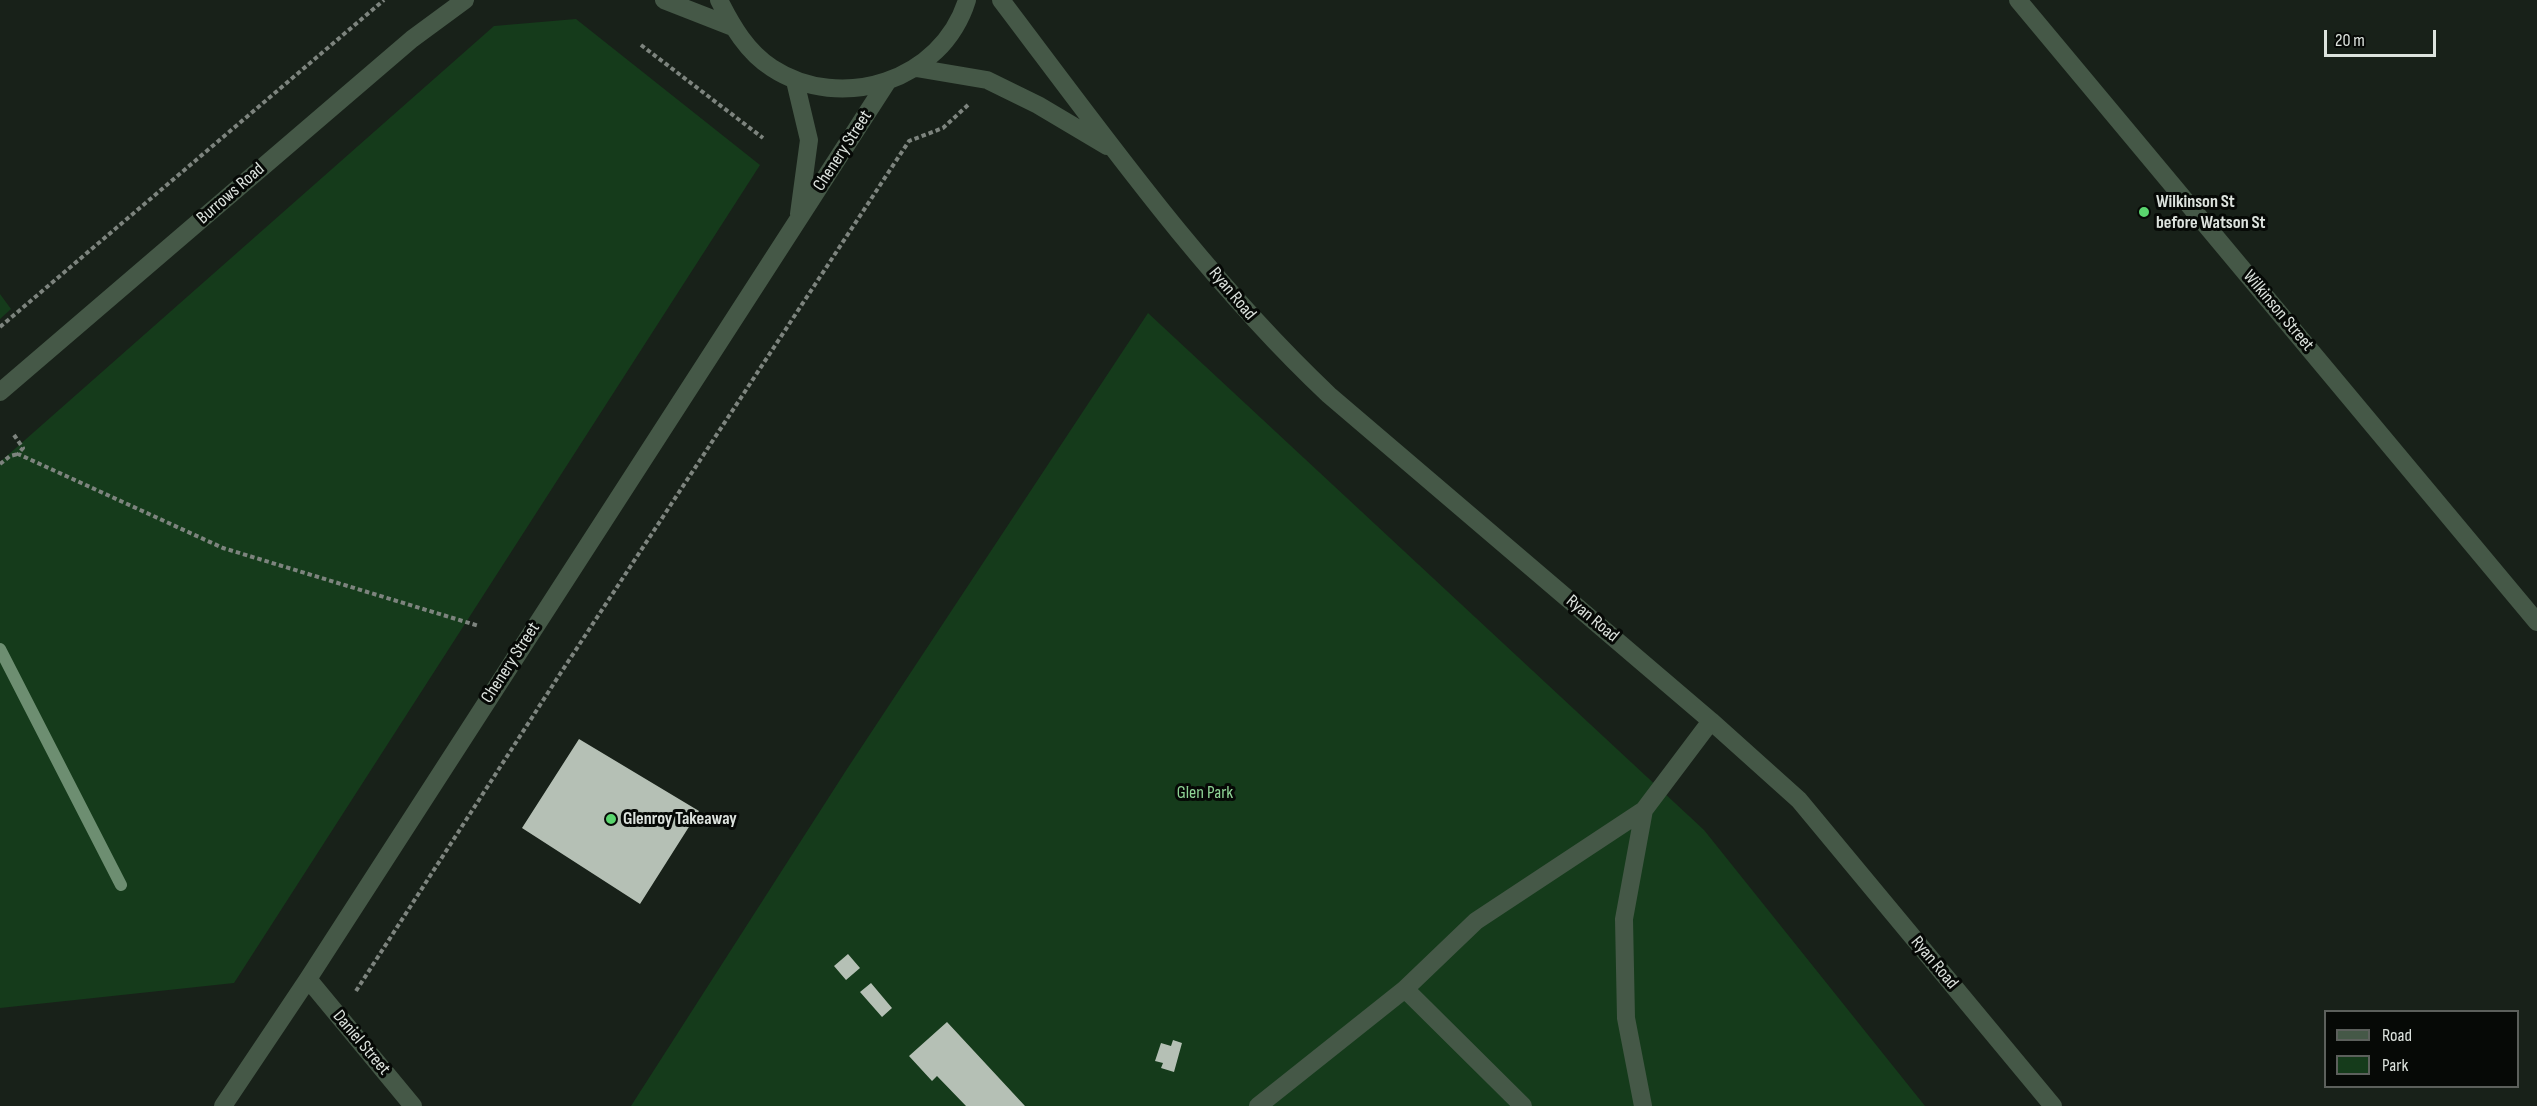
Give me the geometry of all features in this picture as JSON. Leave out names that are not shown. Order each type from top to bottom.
[{"type":"street","name":"Burrows Road","points":[[0,392],[412,39],[465,0]]},
{"type":"street","points":[[664,0],[733,27]]},
{"type":"street","points":[[719,0],[733,27],[750,49],[771,68],[795,81],[836,89],[857,89],[887,82],[916,68],[932,56],[946,40],[957,23],[967,0]]},
{"type":"street","name":"Ryan Road","points":[[1001,0],[1114,150],[1241,306],[1282,351],[1329,395],[1712,721],[1799,800],[2053,1106]]},
{"type":"street","name":"Wilkinson Street","points":[[2018,0],[2537,622]]},
{"type":"street","name":"Ryan Road","points":[[916,68],[987,80],[1038,105],[1114,150]]},
{"type":"street","name":"Chenery Street","points":[[795,81],[809,140],[798,219]]},
{"type":"street","name":"Chenery Street","points":[[223,1106],[308,979],[887,82]]},
{"type":"street","points":[[1258,1106],[1405,989],[1476,921],[1644,810],[1712,721]]},
{"type":"street","points":[[1642,1106],[1626,1018],[1624,919],[1644,810]]},
{"type":"street","name":"Daniel Street","points":[[308,979],[413,1106]]},
{"type":"street","points":[[1405,989],[1523,1106]]},
{"type":"path","points":[[0,327],[384,0]]},
{"type":"path","points":[[641,45],[764,138]]},
{"type":"path","points":[[340,1017],[891,166],[909,141],[943,128],[969,105]]},
{"type":"path","points":[[0,464],[10,456],[18,454],[23,448],[14,435]]},
{"type":"path","points":[[18,454],[223,548],[479,627]]},
{"type":"green space","points":[[576,19],[760,165],[234,983],[0,1008],[0,462],[494,26]]},
{"type":"green space","points":[[0,294],[11,309],[0,319]]},
{"type":"green space","name":"Glen Park","points":[[1148,313],[1704,830],[1925,1106],[631,1106],[847,769]]},
{"type":"building","name":"Glenroy Takeaway","points":[[579,739],[699,811],[640,904],[522,828]]},
{"type":"building","points":[[848,954],[860,968],[846,980],[834,966]]},
{"type":"building","points":[[871,983],[892,1008],[882,1017],[860,992]]},
{"type":"building","points":[[947,1022],[1025,1106],[966,1106],[937,1076],[932,1081],[909,1056]]},
{"type":"building","points":[[1173,1040],[1182,1043],[1174,1072],[1161,1068],[1163,1063],[1155,1061],[1161,1043],[1171,1046]]},
{"type":"waterway","points":[[0,649],[121,885]]},
{"type":"place","name":"Wilkinson St before Watson St","points":[[2144,212]]},
{"type":"place","name":"Glenroy Takeaway","points":[[611,819]]}]
